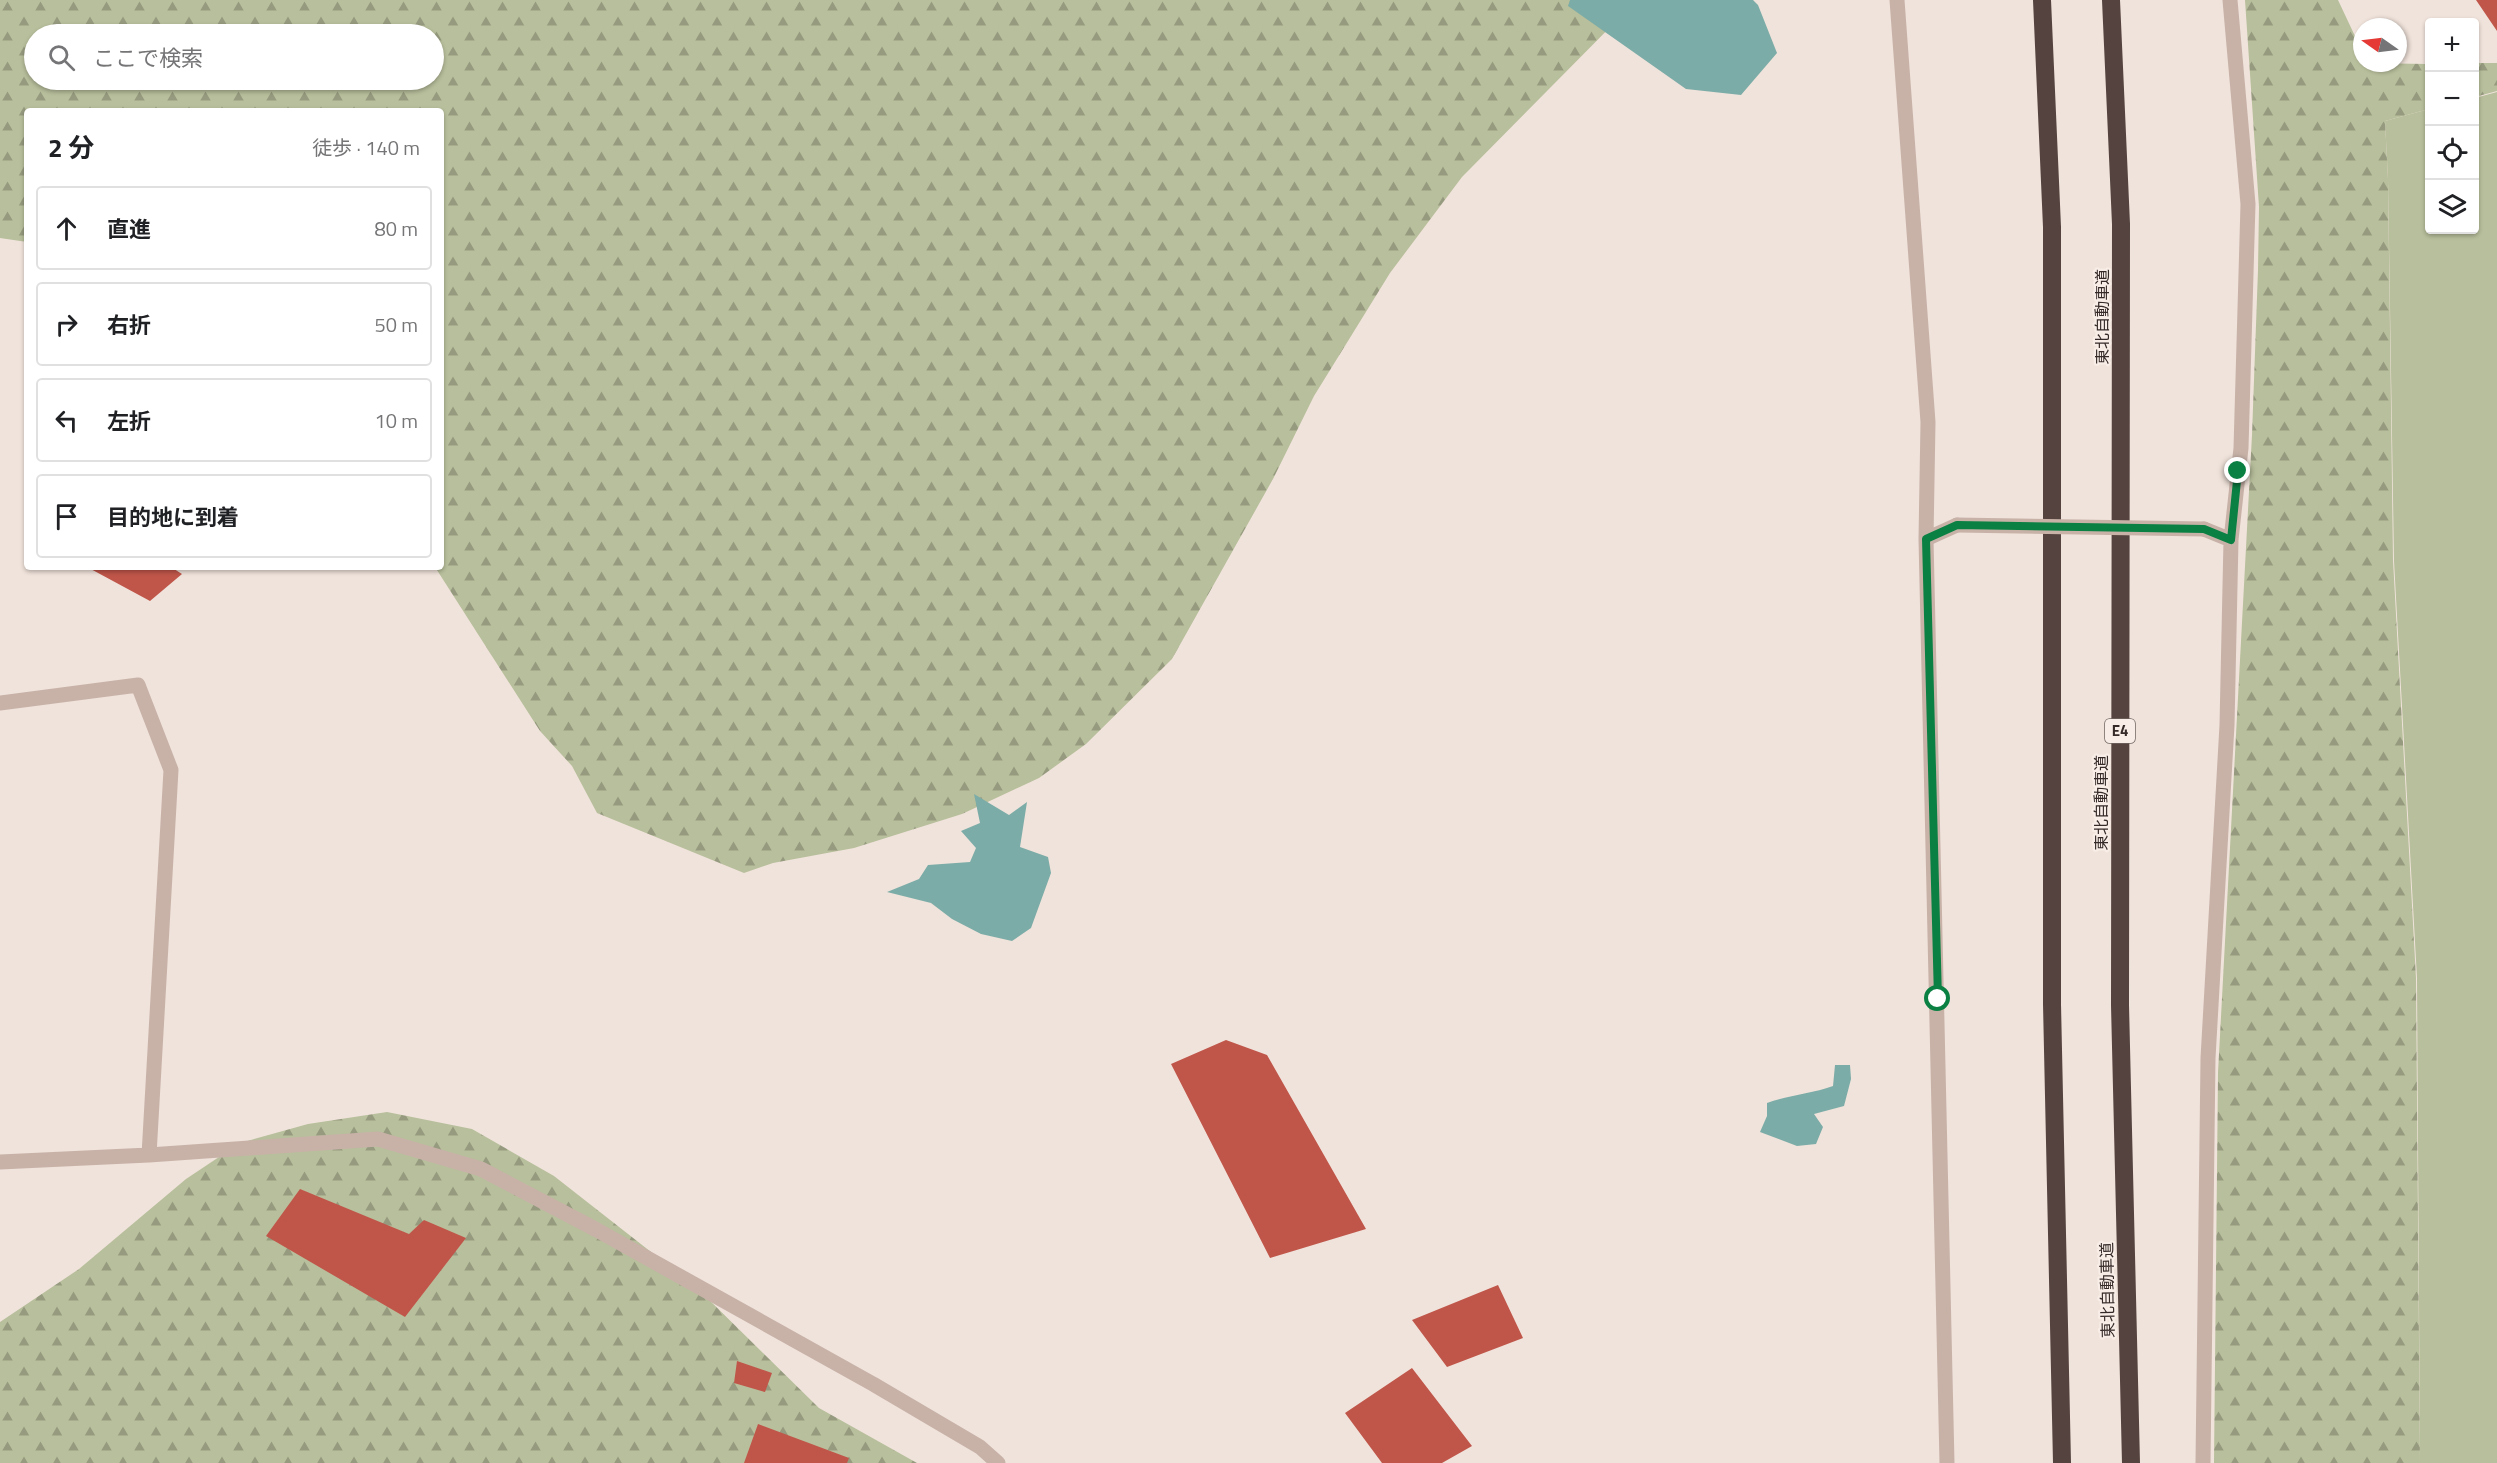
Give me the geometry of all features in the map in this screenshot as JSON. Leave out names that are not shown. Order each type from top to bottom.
[{"type":"highway","points":[[2042,0],[2052,227],[2052,1004],[2062,1463]]},
{"type":"highway","name":"東北自動車道","points":[[2111,0],[2121,224],[2120,1005],[2131,1463]]},
{"type":"street","points":[[1897,0],[1928,422],[1926,539],[1947,1463]]},
{"type":"street","points":[[2203,1463],[2208,1058],[2227,725],[2231,540],[2241,448],[2248,204],[2230,0]]},
{"type":"street","points":[[1926,539],[1957,525],[2204,529],[2231,540]]},
{"type":"street","points":[[0,703],[138,685],[171,770],[149,1155]]},
{"type":"street","points":[[0,1162],[149,1155],[378,1139],[481,1169],[597,1230],[873,1384],[980,1447],[998,1463]]},
{"type":"green space","points":[[0,0],[1637,0],[1462,177],[1390,273],[1314,396],[1273,479],[1172,659],[1086,744],[1039,778],[962,814],[854,848],[773,863],[744,873],[597,813],[572,766],[540,731],[437,570],[444,570],[444,108],[24,108],[24,242],[0,238]]},
{"type":"green space","points":[[2245,0],[2338,0],[2353,32],[2353,72],[2407,72],[2407,64],[2425,64],[2425,110],[2385,121],[2388,179],[2393,560],[2416,978],[2420,1463],[2214,1463],[2218,1073],[2252,435],[2259,207]]},
{"type":"green space","points":[[2479,63],[2497,63],[2497,91],[2479,96]]},
{"type":"green space","points":[[2497,92],[2497,1463],[2420,1463],[2417,978],[2394,561],[2388,179],[2385,121],[2425,110],[2425,234],[2479,234],[2479,97]]},
{"type":"green space","points":[[387,1112],[472,1129],[554,1176],[697,1288],[819,1408],[917,1463],[0,1463],[0,1322],[79,1269],[186,1179],[240,1143],[308,1124]]},
{"type":"water","points":[[1570,0],[1753,0],[1758,5],[1777,53],[1741,95],[1686,89],[1568,6]]},
{"type":"water","points":[[974,794],[1009,815],[1027,802],[1020,847],[1048,857],[1051,873],[1031,928],[1012,941],[981,934],[952,919],[931,903],[887,892],[919,879],[928,865],[970,862],[976,848],[961,831],[980,823]]},
{"type":"water","points":[[1835,1065],[1850,1065],[1851,1079],[1844,1106],[1814,1114],[1823,1127],[1816,1144],[1797,1146],[1760,1132],[1767,1116],[1767,1103],[1833,1086]]},
{"type":"building","points":[[2476,0],[2497,0],[2497,31]]},
{"type":"building","points":[[93,570],[176,570],[182,574],[150,601]]},
{"type":"building","points":[[1226,1040],[1267,1055],[1366,1229],[1270,1258],[1171,1064]]},
{"type":"building","points":[[300,1189],[409,1234],[424,1220],[466,1238],[405,1317],[266,1236]]},
{"type":"building","points":[[1498,1285],[1523,1338],[1447,1367],[1412,1320]]},
{"type":"building","points":[[737,1361],[772,1373],[765,1392],[734,1383]]},
{"type":"building","points":[[1412,1368],[1472,1446],[1442,1463],[1382,1463],[1345,1413]]},
{"type":"building","points":[[758,1424],[849,1458],[847,1463],[744,1463]]},
{"type":"route","points":[[1938,999],[1926,539],[1957,525],[2204,529],[2231,540],[2238,471]]}]
